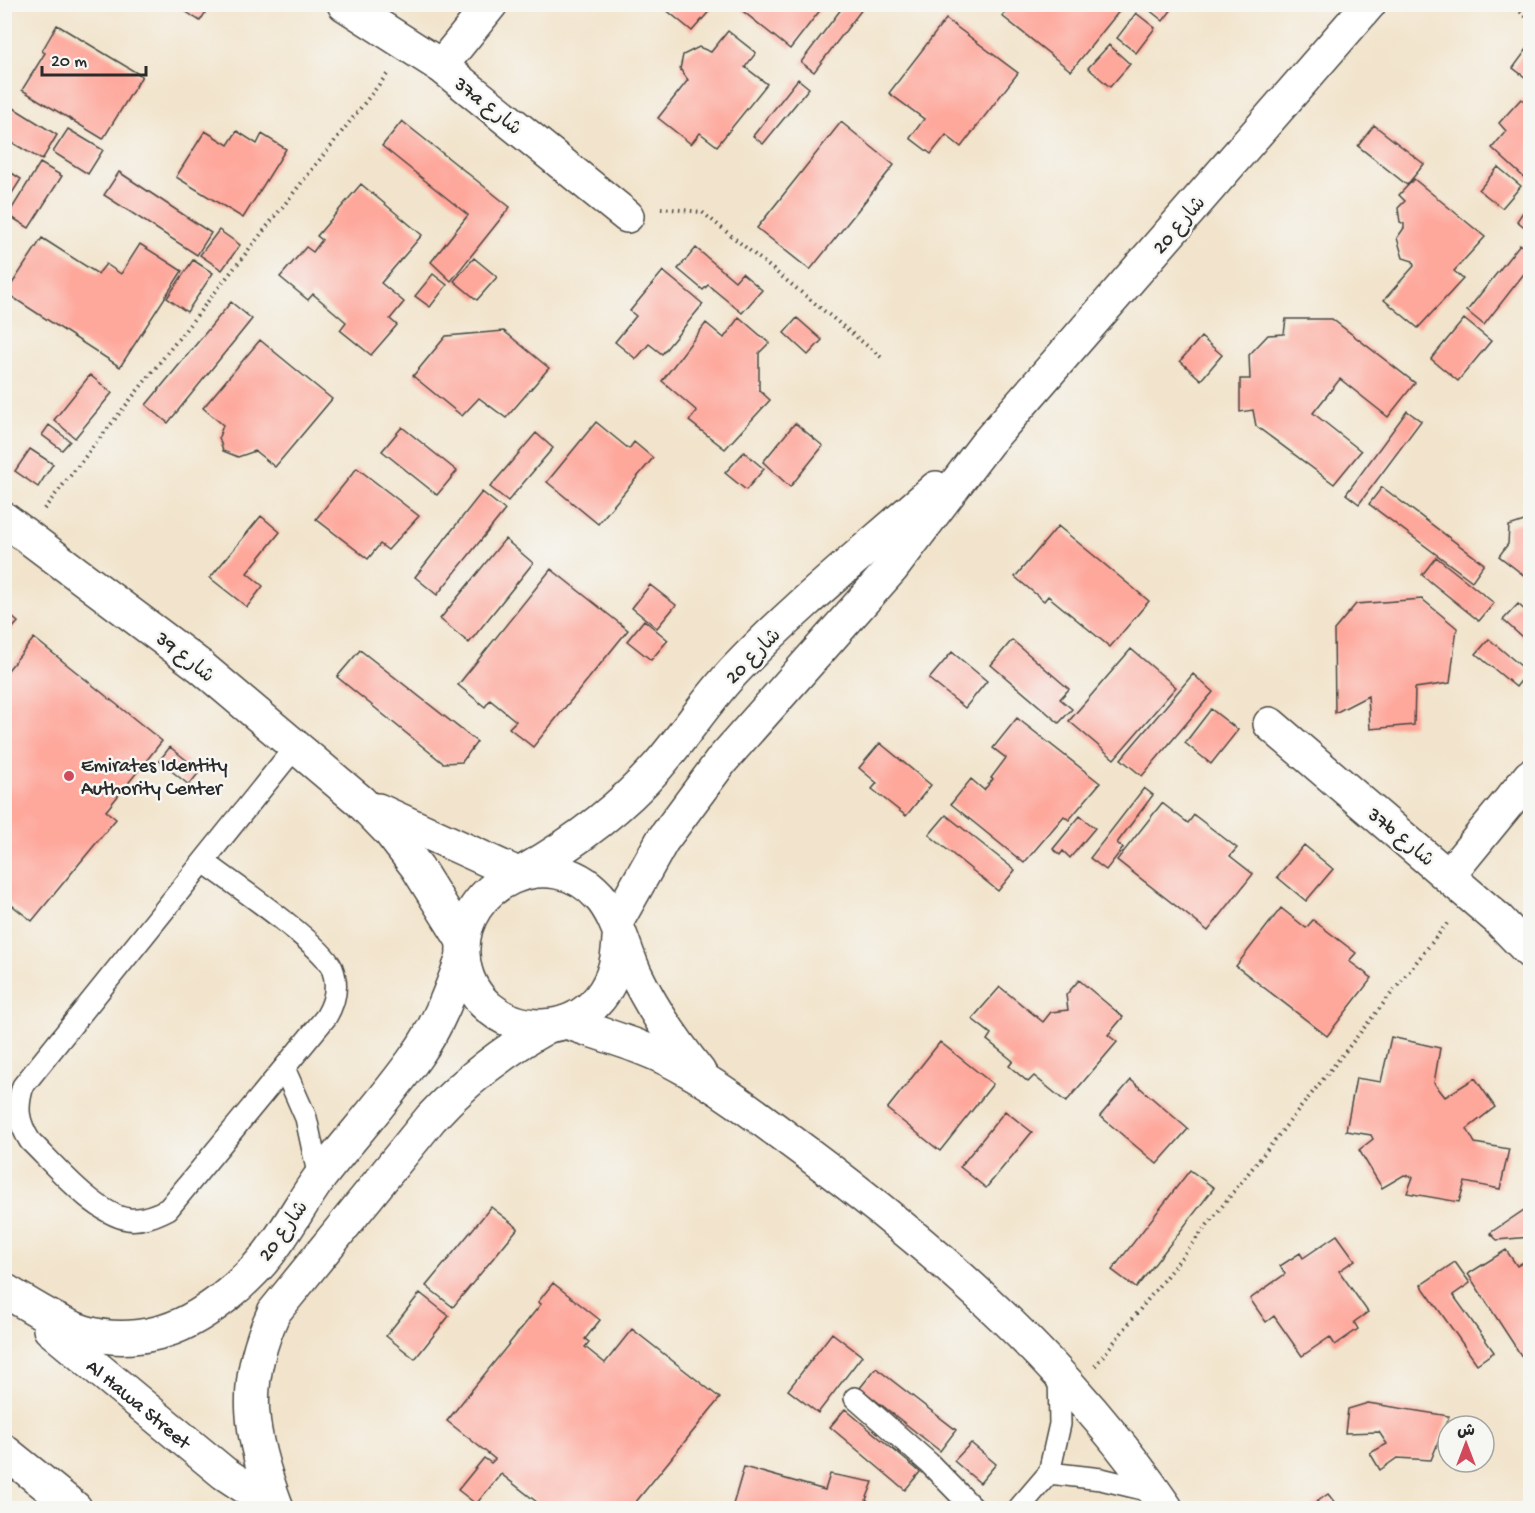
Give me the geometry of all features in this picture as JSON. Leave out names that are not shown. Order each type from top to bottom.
[{"type":"street","name":"37a شارع","points":[[344,4],[441,66],[619,209]]},
{"type":"street","points":[[441,66],[491,4]]},
{"type":"street","name":"شارع 20","points":[[618,930],[662,842],[715,768],[892,568],[987,443],[1369,4]]},
{"type":"street","name":"شارع 20","points":[[522,873],[578,838],[627,798],[657,767],[708,701],[765,640],[987,443]]},
{"type":"street","name":"شارع 39","points":[[15,526],[183,653],[360,801],[390,832],[417,867],[463,949]]},
{"type":"street","name":"37b شارع","points":[[1270,724],[1459,885],[1530,952]]},
{"type":"street","points":[[1459,885],[1530,776]]},
{"type":"street","name":"شارع 39","points":[[360,801],[412,827],[522,873]]},
{"type":"street","points":[[708,1083],[658,1014],[600,896],[573,877],[558,871],[522,873],[495,885],[482,897],[472,912],[463,949],[467,974],[475,989],[492,1008],[513,1021],[530,1026],[557,1024],[658,1055],[708,1083],[839,1177],[989,1303],[1067,1382],[1160,1500]]},
{"type":"street","points":[[277,1508],[261,1467],[251,1415],[255,1362],[274,1312],[431,1118],[457,1090],[507,1050],[586,1012],[602,998],[613,980],[619,959],[618,930]]},
{"type":"street","name":"شارع 20","points":[[4,1290],[59,1322],[89,1335],[128,1338],[158,1333],[192,1319],[232,1291],[276,1244],[319,1178],[418,1054],[435,1023],[463,949]]},
{"type":"street","name":"Al Hawa Street","points":[[4,1290],[224,1473],[277,1508]]},
{"type":"street","points":[[4,1451],[75,1509]]},
{"type":"lane","points":[[204,862],[318,949],[333,969],[336,994],[333,1006],[168,1209],[143,1219],[129,1219],[104,1209],[30,1142],[22,1129],[18,1115],[23,1086],[296,746]]},
{"type":"lane","points":[[284,1068],[306,1118],[319,1178]]},
{"type":"lane","points":[[1019,1509],[1049,1473],[1067,1382]]},
{"type":"lane","points":[[855,1398],[929,1463],[974,1509]]},
{"type":"lane","points":[[1049,1473],[1101,1479],[1160,1500]]},
{"type":"path","points":[[1511,4],[1530,20]]},
{"type":"path","points":[[15,526],[411,45]]},
{"type":"path","points":[[619,209],[702,212],[881,357]]},
{"type":"path","points":[[1067,1382],[1459,885]]},
{"type":"building","points":[[185,4],[211,4],[200,21],[182,9]]},
{"type":"building","points":[[659,4],[710,4],[713,7],[692,31]]},
{"type":"building","points":[[734,4],[825,4],[790,49]]},
{"type":"building","points":[[845,4],[866,4],[814,72],[801,62]]},
{"type":"building","points":[[1012,4],[1125,4],[1071,71],[1002,16]]},
{"type":"building","points":[[1142,4],[1176,4],[1163,21]]},
{"type":"building","points":[[1136,13],[1155,28],[1136,53],[1117,38]]},
{"type":"building","points":[[946,19],[1018,73],[961,147],[946,135],[931,154],[910,138],[924,119],[889,93]]},
{"type":"building","points":[[57,25],[142,76],[103,139],[22,90],[45,53],[42,51]]},
{"type":"building","points":[[728,31],[756,53],[745,67],[767,84],[717,146],[700,133],[691,144],[658,118],[688,80],[680,69],[683,55],[699,47],[711,52]]},
{"type":"building","points":[[1109,45],[1130,64],[1110,87],[1088,68]]},
{"type":"building","points":[[1530,45],[1530,81],[1513,68]]},
{"type":"building","points":[[798,79],[809,88],[763,144],[753,136]]},
{"type":"building","points":[[1521,99],[1530,105],[1530,183],[1492,148],[1506,131],[1499,123]]},
{"type":"building","points":[[4,102],[57,135],[42,160],[4,138]]},
{"type":"building","points":[[402,121],[510,207],[451,281],[431,262],[468,215],[382,146]]},
{"type":"building","points":[[841,122],[894,165],[810,270],[757,228]]},
{"type":"building","points":[[1374,125],[1424,164],[1407,185],[1358,146]]},
{"type":"building","points":[[68,129],[103,150],[88,174],[53,152]]},
{"type":"building","points":[[205,131],[228,145],[237,131],[257,144],[262,134],[286,149],[243,218],[176,177]]},
{"type":"building","points":[[40,163],[62,176],[29,228],[8,215]]},
{"type":"building","points":[[1498,167],[1521,186],[1502,208],[1479,190]]},
{"type":"building","points":[[4,168],[21,179],[4,206]]},
{"type":"building","points":[[119,172],[211,233],[197,255],[104,195]]},
{"type":"building","points":[[1414,179],[1485,237],[1454,271],[1463,279],[1418,328],[1384,300],[1414,266],[1413,261],[1403,258],[1397,238],[1404,228],[1404,224],[1400,222],[1398,208],[1405,201],[1399,195]]},
{"type":"building","points":[[361,184],[422,235],[381,283],[404,302],[390,319],[397,325],[371,355],[340,330],[346,322],[313,294],[308,300],[280,277],[306,247],[313,252],[322,240],[317,236]]},
{"type":"building","points":[[1523,212],[1530,216],[1527,229],[1517,221]]},
{"type":"building","points":[[219,230],[240,245],[222,270],[200,255]]},
{"type":"building","points":[[42,238],[98,274],[106,264],[121,274],[140,244],[182,271],[120,367],[6,293]]},
{"type":"building","points":[[1520,244],[1530,253],[1530,266],[1484,325],[1467,311]]},
{"type":"building","points":[[696,248],[735,281],[742,273],[762,290],[742,313],[708,285],[703,290],[678,269]]},
{"type":"building","points":[[474,258],[497,277],[477,300],[454,281]]},
{"type":"building","points":[[193,260],[213,273],[187,312],[167,298]]},
{"type":"building","points":[[663,271],[703,304],[662,354],[649,344],[636,359],[615,342],[636,316],[630,311]]},
{"type":"building","points":[[433,274],[447,285],[430,307],[415,296]]},
{"type":"building","points":[[231,302],[252,319],[168,423],[146,405]]},
{"type":"building","points":[[739,317],[769,343],[759,353],[759,390],[770,400],[725,449],[689,421],[697,411],[662,381],[706,323],[724,338]]},
{"type":"building","points":[[797,318],[822,340],[808,355],[784,333]]},
{"type":"building","points":[[1286,319],[1332,319],[1415,383],[1388,417],[1340,379],[1313,413],[1361,451],[1334,484],[1256,426],[1253,410],[1240,412],[1240,379],[1250,379],[1249,355],[1268,335],[1284,334]]},
{"type":"building","points":[[1464,319],[1491,341],[1458,381],[1431,359]]},
{"type":"building","points":[[504,331],[549,368],[506,418],[479,398],[462,416],[413,376],[446,336]]},
{"type":"building","points":[[1201,337],[1222,355],[1201,380],[1180,361]]},
{"type":"building","points":[[260,340],[332,399],[275,467],[255,451],[238,457],[223,451],[219,437],[223,425],[203,408]]},
{"type":"building","points":[[90,375],[112,393],[75,438],[54,420]]},
{"type":"building","points":[[1407,411],[1421,421],[1359,504],[1346,494]]},
{"type":"building","points":[[596,422],[629,449],[634,442],[653,458],[598,524],[547,482]]},
{"type":"building","points":[[795,423],[823,446],[790,487],[763,462]]},
{"type":"building","points":[[49,425],[70,441],[62,450],[42,435]]},
{"type":"building","points":[[402,427],[457,471],[437,495],[382,451]]},
{"type":"building","points":[[536,433],[553,448],[508,501],[490,487]]},
{"type":"building","points":[[30,449],[53,464],[38,487],[15,471]]},
{"type":"building","points":[[744,452],[764,469],[746,490],[725,473]]},
{"type":"building","points":[[357,468],[419,516],[388,550],[380,544],[368,559],[316,519]]},
{"type":"building","points":[[1382,487],[1484,564],[1472,581],[1369,504]]},
{"type":"building","points":[[482,492],[505,510],[437,595],[415,577]]},
{"type":"building","points":[[261,516],[280,532],[247,573],[263,586],[247,607],[210,578]]},
{"type":"building","points":[[1530,519],[1530,580],[1499,556],[1508,544],[1509,526]]},
{"type":"building","points":[[1058,526],[1149,601],[1110,647],[1048,596],[1044,601],[1015,577]]},
{"type":"building","points":[[505,539],[533,563],[469,643],[440,619]]},
{"type":"building","points":[[1436,557],[1494,603],[1479,621],[1422,575]]},
{"type":"building","points":[[551,569],[628,630],[533,747],[509,728],[516,721],[490,700],[485,707],[458,685]]},
{"type":"building","points":[[650,585],[676,605],[657,628],[632,608]]},
{"type":"building","points":[[1422,599],[1457,628],[1450,683],[1415,688],[1414,725],[1370,729],[1368,696],[1335,713],[1334,630],[1356,604]]},
{"type":"building","points":[[1518,604],[1530,615],[1530,644],[1503,620]]},
{"type":"building","points":[[6,612],[18,622],[4,638],[4,615]]},
{"type":"building","points":[[644,620],[668,640],[651,660],[627,641]]},
{"type":"building","name":"Emirates Identity Authority Center","points":[[34,638],[162,741],[106,811],[116,819],[32,921],[4,899],[4,675]]},
{"type":"building","points":[[1489,639],[1528,672],[1516,687],[1476,654]]},
{"type":"building","points":[[1012,640],[1069,689],[1060,699],[1072,709],[1059,723],[991,665]]},
{"type":"building","points":[[1131,649],[1176,687],[1114,759],[1069,721]]},
{"type":"building","points":[[360,650],[477,742],[462,762],[443,763],[337,677]]},
{"type":"building","points":[[952,652],[987,681],[965,708],[929,679]]},
{"type":"building","points":[[1193,674],[1213,692],[1142,776],[1121,759]]},
{"type":"building","points":[[1211,709],[1238,730],[1211,764],[1185,743]]},
{"type":"building","points":[[1017,718],[1100,783],[1069,820],[1064,816],[1024,863],[951,804],[971,779],[984,790],[993,779],[991,778],[1006,758],[993,748]]},
{"type":"building","points":[[880,743],[931,785],[906,816],[872,789],[877,783],[859,768]]},
{"type":"building","points":[[170,747],[200,771],[189,785],[159,761]]},
{"type":"building","points":[[1144,788],[1153,795],[1117,843],[1123,848],[1106,870],[1090,858]]},
{"type":"building","points":[[1162,803],[1188,823],[1194,815],[1237,848],[1230,856],[1253,874],[1208,931],[1117,860]]},
{"type":"building","points":[[946,815],[1015,870],[998,891],[929,835]]},
{"type":"building","points":[[1080,816],[1095,828],[1070,858],[1063,851],[1060,855],[1053,849]]},
{"type":"building","points":[[1304,845],[1333,869],[1306,901],[1277,877]]},
{"type":"building","points":[[1281,908],[1306,928],[1313,920],[1356,953],[1349,961],[1372,978],[1327,1036],[1236,966]]},
{"type":"building","points":[[1079,980],[1123,1017],[1108,1035],[1117,1042],[1066,1102],[1034,1076],[1028,1082],[1009,1066],[1013,1061],[987,1040],[991,1034],[972,1019],[1000,987],[1043,1022],[1051,1012],[1068,1010],[1066,995]]},
{"type":"building","points":[[1391,1037],[1440,1048],[1434,1083],[1445,1097],[1475,1078],[1495,1107],[1467,1129],[1475,1143],[1509,1149],[1500,1189],[1465,1182],[1459,1202],[1407,1193],[1413,1177],[1404,1175],[1382,1188],[1359,1150],[1373,1139],[1371,1135],[1346,1131],[1356,1078],[1381,1082]]},
{"type":"building","points":[[940,1042],[993,1084],[940,1151],[887,1109]]},
{"type":"building","points":[[1131,1080],[1188,1129],[1157,1164],[1100,1116]]},
{"type":"building","points":[[1005,1111],[1032,1132],[986,1188],[960,1167]]},
{"type":"building","points":[[1190,1170],[1214,1188],[1136,1288],[1112,1270]]},
{"type":"building","points":[[1530,1206],[1530,1237],[1497,1240],[1490,1233]]},
{"type":"building","points":[[491,1207],[518,1228],[453,1307],[426,1286]]},
{"type":"building","points":[[1337,1235],[1355,1260],[1339,1271],[1368,1312],[1354,1322],[1358,1329],[1335,1345],[1330,1337],[1302,1356],[1274,1316],[1266,1322],[1250,1299],[1285,1274],[1280,1266],[1300,1253],[1303,1258]]},
{"type":"building","points":[[1506,1250],[1517,1266],[1530,1258],[1530,1352],[1522,1357],[1468,1274]]},
{"type":"building","points":[[1455,1262],[1470,1283],[1453,1295],[1494,1352],[1477,1364],[1421,1285]]},
{"type":"building","points":[[553,1283],[600,1320],[585,1339],[589,1342],[585,1347],[605,1363],[632,1329],[720,1398],[631,1508],[533,1508],[538,1503],[501,1474],[476,1504],[458,1490],[484,1458],[491,1463],[495,1459],[447,1421],[541,1304],[538,1302]]},
{"type":"building","points":[[420,1293],[449,1316],[415,1359],[386,1336]]},
{"type":"building","points":[[832,1333],[862,1356],[818,1413],[788,1390]]},
{"type":"building","points":[[876,1368],[956,1430],[940,1451],[860,1388]]},
{"type":"building","points":[[1368,1403],[1437,1414],[1436,1448],[1431,1460],[1397,1458],[1380,1470],[1370,1453],[1387,1444],[1379,1432],[1345,1433],[1348,1409]]},
{"type":"building","points":[[845,1409],[920,1472],[905,1490],[830,1427]]},
{"type":"building","points":[[971,1443],[996,1464],[980,1483],[954,1461]]},
{"type":"building","points":[[744,1467],[825,1490],[830,1474],[873,1482],[866,1500],[871,1504],[870,1508],[732,1508]]},
{"type":"building","points":[[1328,1494],[1339,1508],[1308,1508]]},
{"type":"place","name":"Emirates Identity Authority Center","points":[[69,776]]}]
